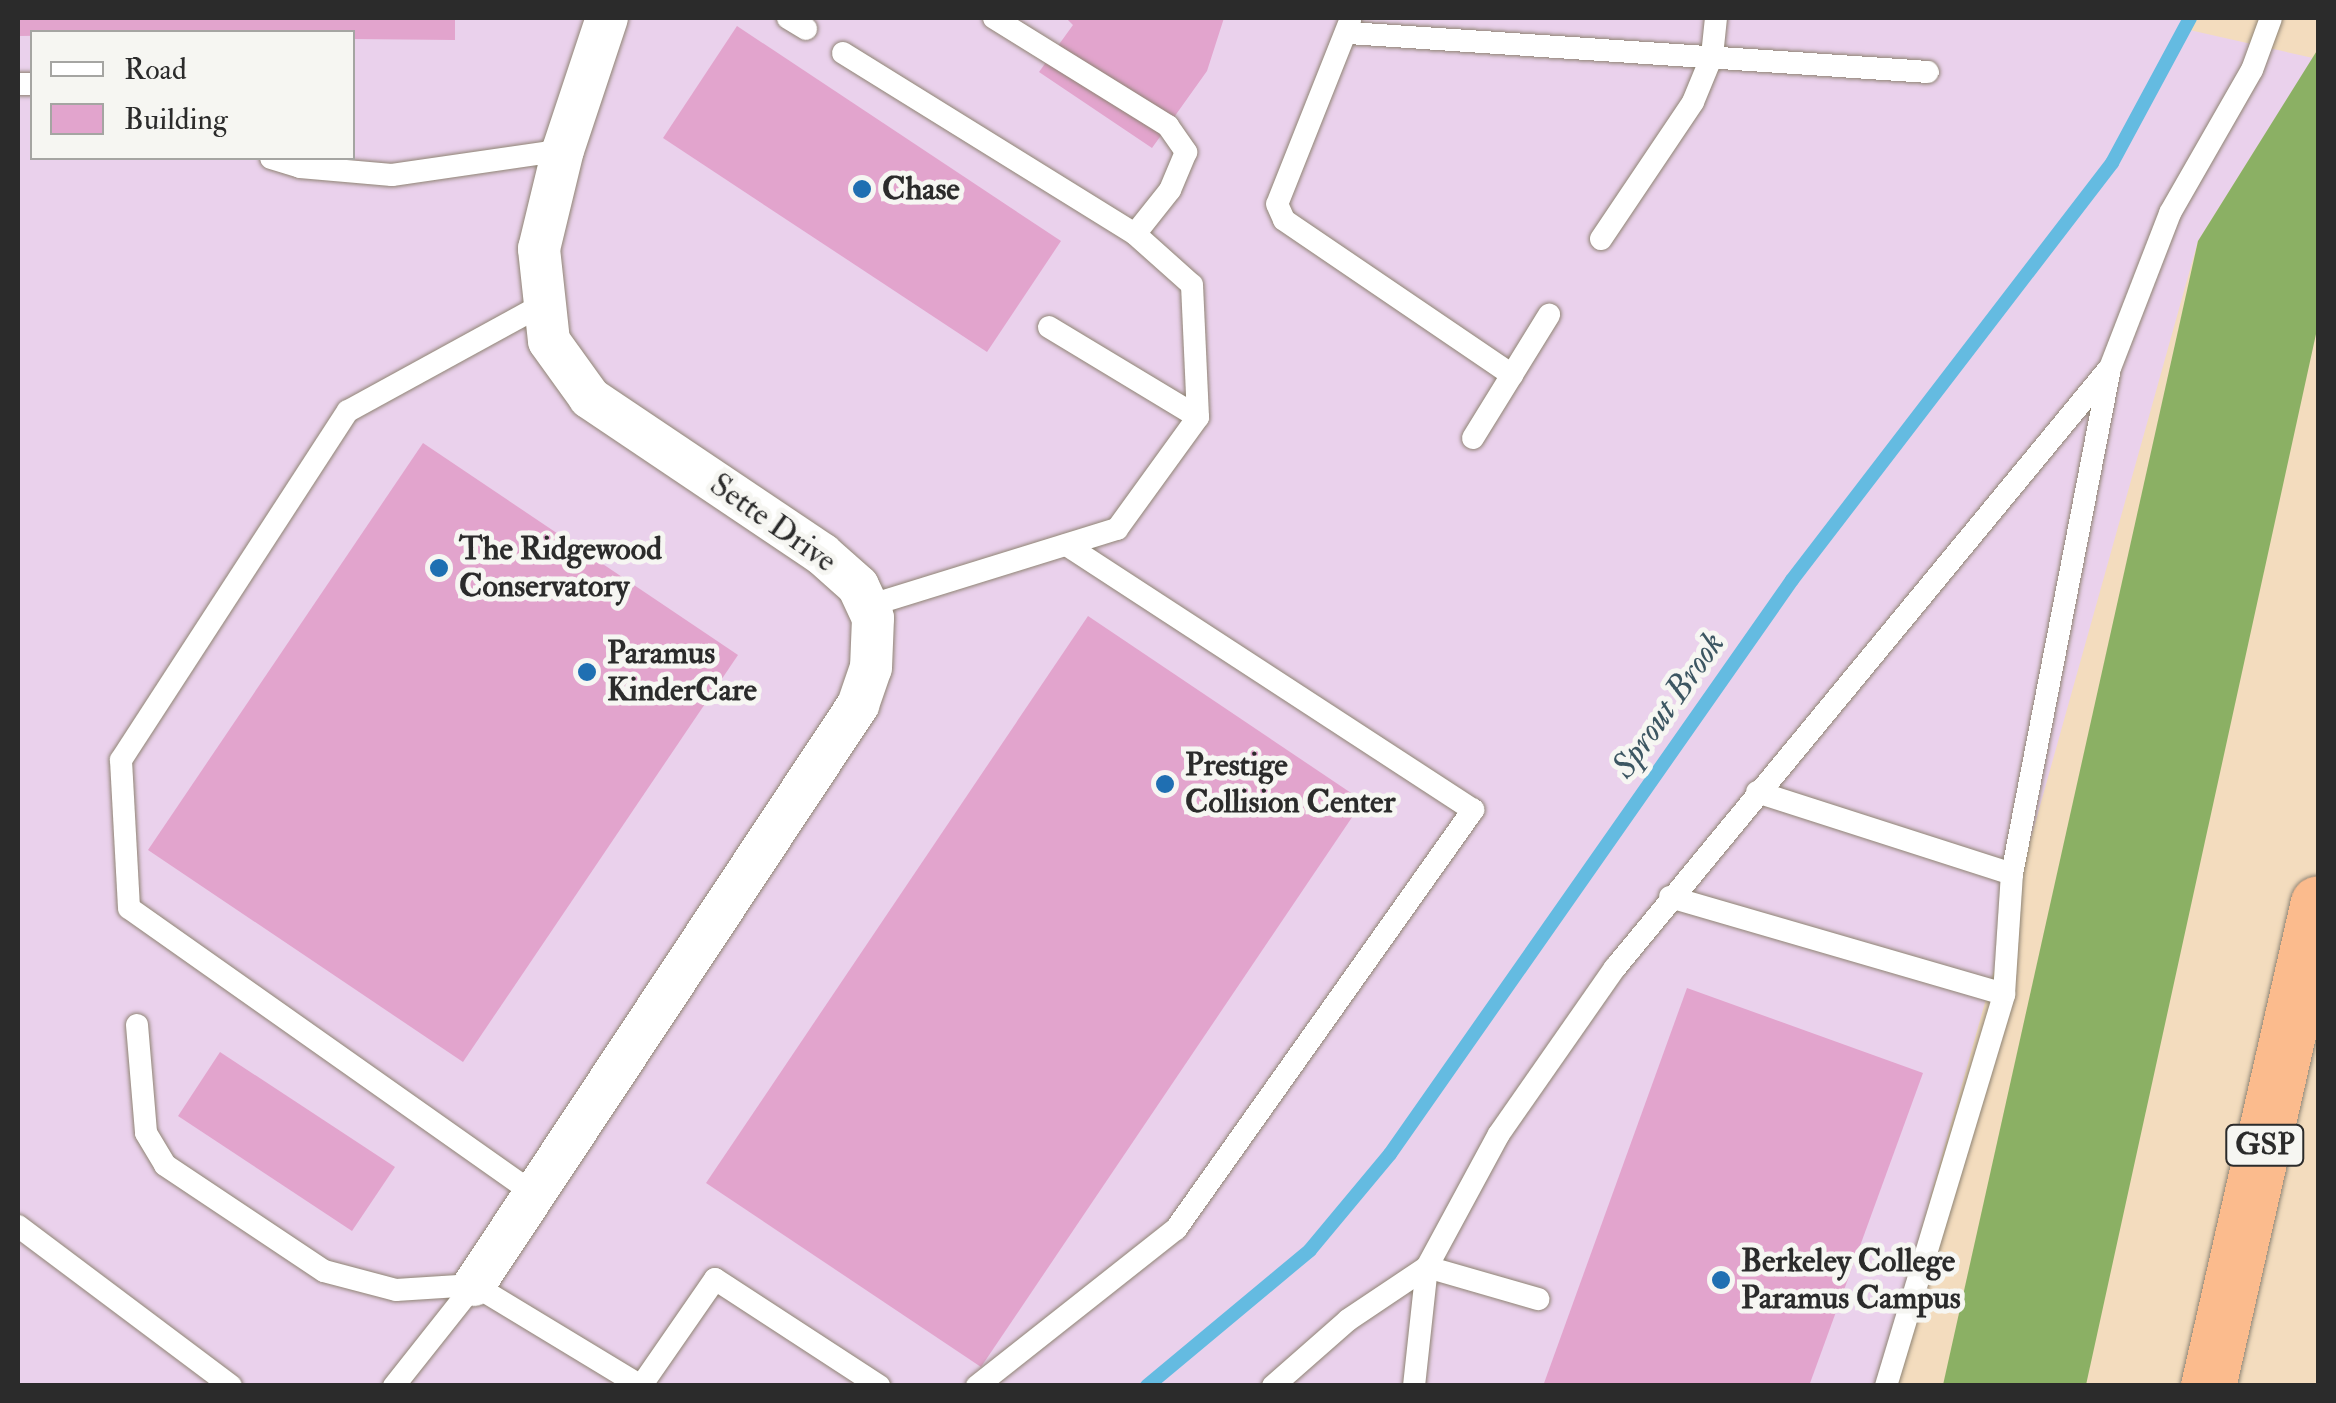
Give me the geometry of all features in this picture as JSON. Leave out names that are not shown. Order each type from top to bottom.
[{"type":"highway","name":"GSP","points":[[2208,1386],[2318,903]]},
{"type":"street","name":"Sette Drive","points":[[606,18],[563,150],[540,248],[548,341],[590,398],[822,554],[858,586],[868,606]]},
{"type":"street","points":[[474,1285],[858,706],[870,668],[874,618],[868,606]]},
{"type":"lane","points":[[994,18],[1168,126],[1186,152],[1170,190],[1135,234]]},
{"type":"lane","points":[[1601,239],[1693,102],[1712,56],[1716,18]]},
{"type":"lane","points":[[1886,1386],[2004,994],[2012,874],[2110,368],[2170,213],[2252,70],[2270,18]]},
{"type":"lane","points":[[1512,375],[1284,220],[1279,187],[1350,25],[1928,72]]},
{"type":"lane","points":[[843,53],[1135,234],[1192,285],[1198,417],[1117,529],[868,606]]},
{"type":"lane","points":[[277,160],[300,167],[392,175],[563,150]]},
{"type":"lane","points":[[533,1193],[129,908],[122,760],[348,411],[542,305]]},
{"type":"lane","points":[[1472,438],[1549,315]]},
{"type":"lane","points":[[1050,327],[1198,417]]},
{"type":"lane","points":[[1414,1386],[1426,1266],[1499,1134],[1670,897],[2110,368]]},
{"type":"lane","points":[[977,1386],[1176,1229],[1472,810],[1066,545]]},
{"type":"lane","points":[[1757,792],[2012,874]]},
{"type":"lane","points":[[1670,897],[2004,994]]},
{"type":"lane","points":[[137,1024],[146,1133],[165,1165],[324,1271],[396,1290],[474,1285],[641,1386],[715,1279],[878,1386]]},
{"type":"lane","points":[[18,1226],[231,1386]]},
{"type":"lane","points":[[1426,1266],[1538,1300]]},
{"type":"lane","points":[[1272,1386],[1348,1320],[1426,1266]]},
{"type":"lane","points":[[394,1386],[474,1285]]},
{"type":"shaded area","points":[[18,18],[2185,18],[2185,29],[2313,58],[2198,241],[1878,1385],[1153,1385],[1272,1281],[1147,1385],[18,1385]]},
{"type":"green space","points":[[2318,49],[2318,325],[2086,1385],[1943,1385],[2198,241]]},
{"type":"building","points":[[18,18],[455,18],[455,40],[355,39],[355,30],[30,30],[30,36],[18,36]]},
{"type":"building","points":[[1066,18],[1224,18],[1207,71],[1152,148],[1039,72],[1073,25]]},
{"type":"building","name":"Chase","points":[[737,26],[1061,241],[987,352],[663,138]]},
{"type":"building","points":[[423,443],[738,655],[463,1062],[148,850]]},
{"type":"building","points":[[1088,616],[1363,801],[981,1367],[706,1183]]},
{"type":"building","points":[[1687,988],[1923,1073],[1809,1386],[1543,1386]]},
{"type":"building","points":[[220,1052],[395,1167],[352,1231],[178,1116]]},
{"type":"waterway","name":"Sprout Brook","points":[[1147,1386],[1310,1250],[1390,1154],[1792,580],[2112,163],[2190,18]]},
{"type":"place","name":"Chase","points":[[862,189]]},
{"type":"place","name":"The Ridgewood Conservatory","points":[[439,568]]},
{"type":"place","name":"Paramus KinderCare","points":[[587,672]]},
{"type":"place","name":"Prestige Collision Center","points":[[1165,784]]},
{"type":"place","name":"Berkeley College Paramus Campus","points":[[1721,1280]]}]
